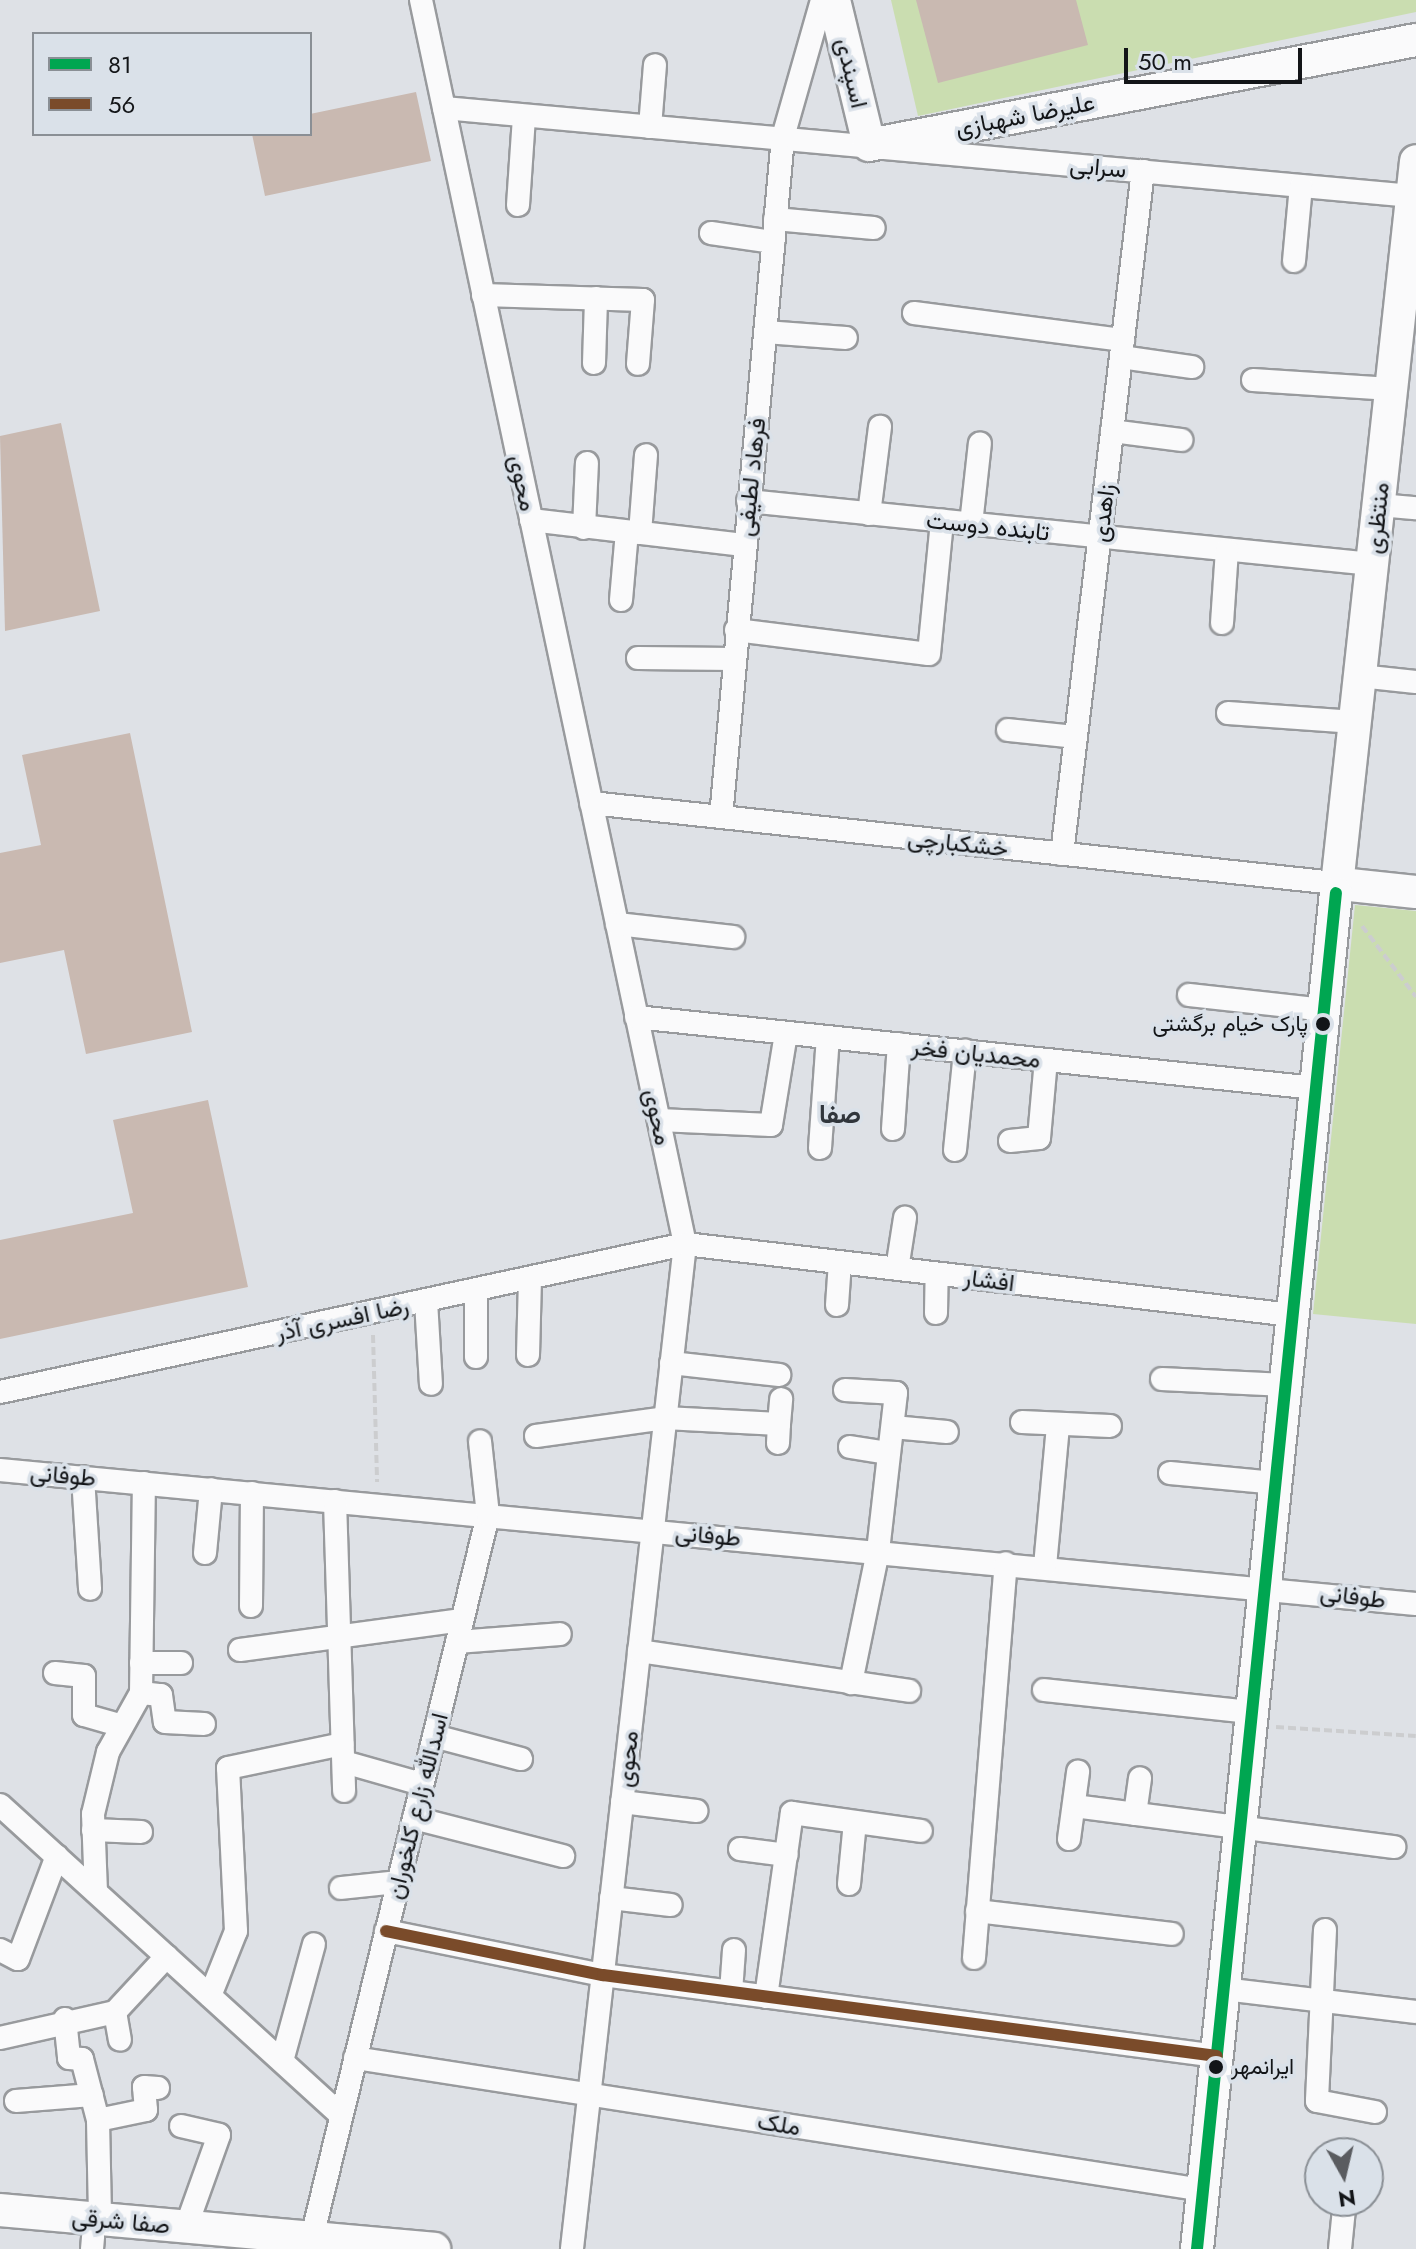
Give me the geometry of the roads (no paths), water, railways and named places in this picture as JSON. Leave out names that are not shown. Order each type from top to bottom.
[{"type":"main road","name":"اسپندی","points":[[834,0],[869,145]]},
{"type":"main road","name":"علیرضا شهبازی","points":[[869,145],[1416,40]]},
{"type":"main road","name":"منتظری","points":[[1197,2249],[1237,1826],[1391,389],[1405,358],[1416,161]]},
{"type":"main road","name":"خشکبارچی","points":[[1337,884],[1416,892]]},
{"type":"main road","name":"صفا شرقی","points":[[0,2210],[95,2235]]},
{"type":"main road","name":"صفا شرقی","points":[[0,2227],[183,2241],[434,2249]]},
{"type":"street","name":"محوی","points":[[421,0],[685,1244],[572,2249]]},
{"type":"street","name":"فرهاد لطیفی","points":[[721,817],[783,137],[822,0]]},
{"type":"street","points":[[650,127],[655,65]]},
{"type":"street","name":"سرابی","points":[[444,108],[1412,196]]},
{"type":"street","points":[[518,205],[524,117]]},
{"type":"street","name":"زاهدی","points":[[1062,854],[1143,171]]},
{"type":"street","points":[[1294,261],[1301,186]]},
{"type":"street","points":[[775,219],[874,228]]},
{"type":"street","points":[[711,233],[773,242]]},
{"type":"street","points":[[483,295],[643,300],[638,364]]},
{"type":"street","points":[[594,363],[596,298]]},
{"type":"street","points":[[914,313],[1122,349],[1192,367]]},
{"type":"street","points":[[765,332],[846,338]]},
{"type":"street","points":[[1253,380],[1391,389]]},
{"type":"street","points":[[869,514],[880,427]]},
{"type":"street","points":[[1112,431],[1181,440]]},
{"type":"street","points":[[971,524],[980,443]]},
{"type":"street","points":[[621,600],[646,455]]},
{"type":"street","points":[[584,528],[587,463]]},
{"type":"street","name":"تابنده دوست","points":[[748,501],[1372,564]]},
{"type":"street","points":[[1379,505],[1416,508]]},
{"type":"street","points":[[531,520],[744,545]]},
{"type":"street","points":[[736,630],[929,654],[942,521]]},
{"type":"street","points":[[1222,623],[1227,550]]},
{"type":"street","points":[[638,658],[733,659]]},
{"type":"street","points":[[1360,676],[1416,682]]},
{"type":"street","points":[[1228,713],[1355,722]]},
{"type":"street","points":[[1008,730],[1076,737]]},
{"type":"street","name":"خشکبارچی","points":[[591,803],[1337,884]]},
{"type":"street","points":[[617,924],[733,937]]},
{"type":"street","points":[[1189,995],[1324,1010]]},
{"type":"street","name":"محمدیان فخر","points":[[636,1017],[1315,1088]]},
{"type":"street","points":[[659,1120],[771,1125],[786,1033]]},
{"type":"street","points":[[820,1148],[828,1037]]},
{"type":"street","points":[[893,1129],[899,1044]]},
{"type":"street","points":[[955,1150],[965,1051]]},
{"type":"street","points":[[1010,1141],[1039,1138],[1046,1060]]},
{"type":"street","points":[[897,1269],[905,1218]]},
{"type":"street","name":"افشار","points":[[685,1244],[1292,1315]]},
{"type":"street","name":"رضا افسری آذر","points":[[0,1392],[685,1244]]},
{"type":"street","points":[[837,1305],[840,1262]]},
{"type":"street","points":[[936,1313],[937,1274]]},
{"type":"street","points":[[528,1355],[530,1278]]},
{"type":"street","points":[[476,1290],[476,1357]]},
{"type":"street","points":[[426,1301],[431,1384]]},
{"type":"street","points":[[671,1363],[779,1375]]},
{"type":"street","points":[[1162,1379],[1285,1385]]},
{"type":"street","points":[[845,1390],[896,1393],[878,1551],[851,1683]]},
{"type":"street","points":[[536,1436],[665,1418],[778,1434],[781,1399]]},
{"type":"street","points":[[1022,1422],[1110,1426]]},
{"type":"street","points":[[1045,1566],[1058,1425]]},
{"type":"street","points":[[893,1427],[947,1432]]},
{"type":"street","points":[[480,1441],[488,1515]]},
{"type":"street","points":[[850,1447],[889,1453]]},
{"type":"street","name":"طوفانی","points":[[0,1470],[1264,1586],[1416,1604]]},
{"type":"street","points":[[1170,1473],[1275,1483]]},
{"type":"street","points":[[83,1477],[90,1589]]},
{"type":"street","points":[[96,1892],[93,1830],[119,1725],[141,1693],[144,1483]]},
{"type":"street","points":[[205,1553],[211,1489]]},
{"type":"street","points":[[251,1606],[252,1493]]},
{"type":"street","points":[[335,1501],[342,1641],[344,1791]]},
{"type":"street","name":"اسدالله زارع کلخوران","points":[[310,2243],[488,1515]]},
{"type":"street","points":[[974,1958],[1006,1563]]},
{"type":"street","points":[[240,1650],[342,1641],[462,1620]]},
{"type":"street","points":[[457,1642],[560,1634]]},
{"type":"street","points":[[639,1651],[909,1691]]},
{"type":"street","points":[[141,1663],[181,1663]]},
{"type":"street","points":[[55,1673],[84,1676],[84,1715],[119,1725]]},
{"type":"street","points":[[1044,1690],[1250,1718]]},
{"type":"street","points":[[141,1693],[161,1695],[165,1722],[204,1724]]},
{"type":"street","points":[[434,1736],[521,1759]]},
{"type":"street","points":[[210,1996],[236,1931],[228,1768],[343,1753],[422,1784]]},
{"type":"street","points":[[1069,1839],[1078,1772]]},
{"type":"street","points":[[1135,1814],[1140,1778]]},
{"type":"street","points":[[622,1802],[696,1811]]},
{"type":"street","points":[[0,1805],[341,2115]]},
{"type":"street","points":[[1074,1806],[1394,1847]]},
{"type":"street","points":[[766,1997],[792,1813],[921,1831]]},
{"type":"street","points":[[414,1818],[563,1856]]},
{"type":"street","points":[[849,1884],[855,1822]]},
{"type":"street","points":[[93,1830],[141,1832]]},
{"type":"street","points":[[740,1849],[787,1855]]},
{"type":"street","points":[[0,1950],[18,1959],[57,1856]]},
{"type":"street","points":[[341,1888],[398,1882]]},
{"type":"street","points":[[611,1898],[671,1905]]},
{"type":"street","points":[[977,1911],[1172,1934]]},
{"type":"street","points":[[1325,1930],[1317,2101],[1375,2112]]},
{"type":"street","points":[[386,1931],[603,1975],[1217,2056]]},
{"type":"street","points":[[282,2061],[314,1944]]},
{"type":"street","points":[[731,1992],[734,1950]]},
{"type":"street","points":[[0,2038],[65,2019],[115,2012],[167,1956]]},
{"type":"street","points":[[1223,1989],[1416,2012]]},
{"type":"street","points":[[115,2012],[120,2040]]},
{"type":"street","points":[[65,2019],[69,2058],[82,2059],[98,2120],[95,2235]]},
{"type":"street","name":"ملک","points":[[355,2058],[1203,2190]]},
{"type":"street","points":[[98,2120],[146,2110],[144,2087],[158,2088]]},
{"type":"street","points":[[16,2101],[92,2095]]},
{"type":"street","points":[[181,2126],[219,2135],[183,2241]]},
{"type":"street","points":[[1340,2249],[1343,2217]]},
{"type":"place","name":"پارک خیام برگشتی","points":[[1323,1024]]},
{"type":"place","name":"ایرانمهر","points":[[1216,2067]]},
{"type":"district","name":"صفا","points":[[840,1115]]}]
